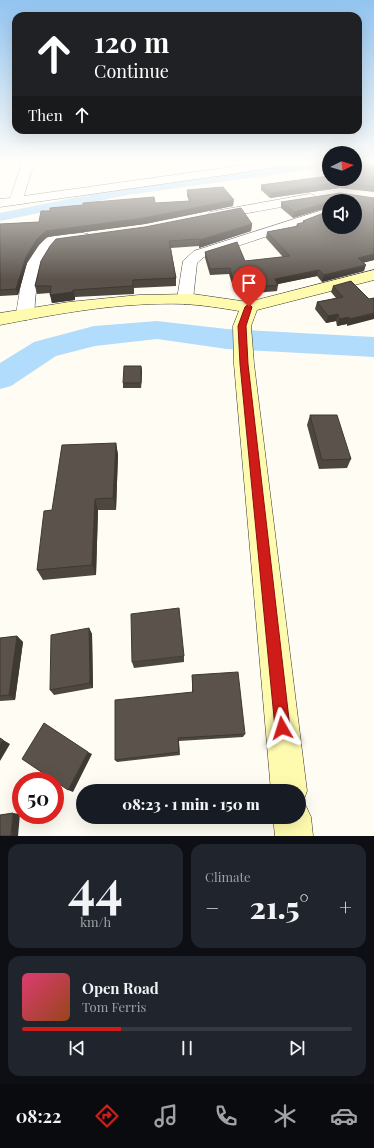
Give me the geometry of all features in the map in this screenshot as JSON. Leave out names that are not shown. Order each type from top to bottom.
[{"type":"main road","points":[[0,319],[59,308],[102,303],[185,299],[248,307],[374,274]]},
{"type":"main road","points":[[248,307],[242,326],[244,364],[288,784]]},
{"type":"main road","points":[[293,824],[294,836]]},
{"type":"street","points":[[199,218],[281,202]]},
{"type":"street","points":[[185,299],[190,261],[199,254],[322,214]]},
{"type":"street","points":[[25,315],[32,270],[44,247],[53,241],[99,235]]},
{"type":"building","points":[[224,202],[144,218],[46,231],[37,239],[26,257],[16,289],[0,290],[0,224],[39,222],[41,211],[50,211],[50,208],[83,205],[83,203]]},
{"type":"building","points":[[281,202],[322,202],[322,204],[294,212]]},
{"type":"building","points":[[362,202],[374,202],[374,254],[358,258],[366,265],[324,275],[319,270],[275,279],[278,285],[257,287],[254,280],[233,281],[230,268],[210,269],[205,252],[237,242],[245,261],[290,256],[267,232],[299,226],[297,224],[305,222],[303,221],[322,214],[322,234],[362,234]]},
{"type":"building","points":[[241,208],[252,224],[200,240],[169,241],[176,278],[133,280],[133,286],[73,290],[73,292],[50,295],[51,286],[35,286],[41,261],[56,239],[145,227]]},
{"type":"building","points":[[351,281],[369,299],[374,298],[374,313],[349,319],[349,317],[339,319],[338,314],[328,316],[317,302],[343,297],[333,286]]},
{"type":"building","points":[[124,366],[141,366],[141,383],[123,383]]},
{"type":"building","points":[[310,415],[337,415],[351,459],[322,460]]},
{"type":"building","points":[[116,443],[113,498],[95,499],[92,565],[37,570],[44,511],[52,510],[62,445]]},
{"type":"building","points":[[179,608],[184,656],[132,662],[131,614]]},
{"type":"building","points":[[89,628],[90,683],[50,690],[51,635]]},
{"type":"building","points":[[17,636],[9,695],[0,696],[0,638]]},
{"type":"building","points":[[238,672],[245,734],[178,738],[179,752],[115,760],[115,700],[193,692],[192,675]]},
{"type":"building","points":[[44,723],[88,752],[68,790],[64,787],[64,772],[41,772],[22,759]]},
{"type":"building","points":[[0,738],[3,740],[0,746]]},
{"type":"building","points":[[12,813],[11,836],[0,836],[0,815]]},
{"type":"waterway","points":[[0,217],[73,202]]},
{"type":"waterway","points":[[0,378],[45,349],[94,336],[157,330],[227,339],[374,347]]},
{"type":"route","points":[[249,307],[242,326],[244,364],[282,728]]}]
